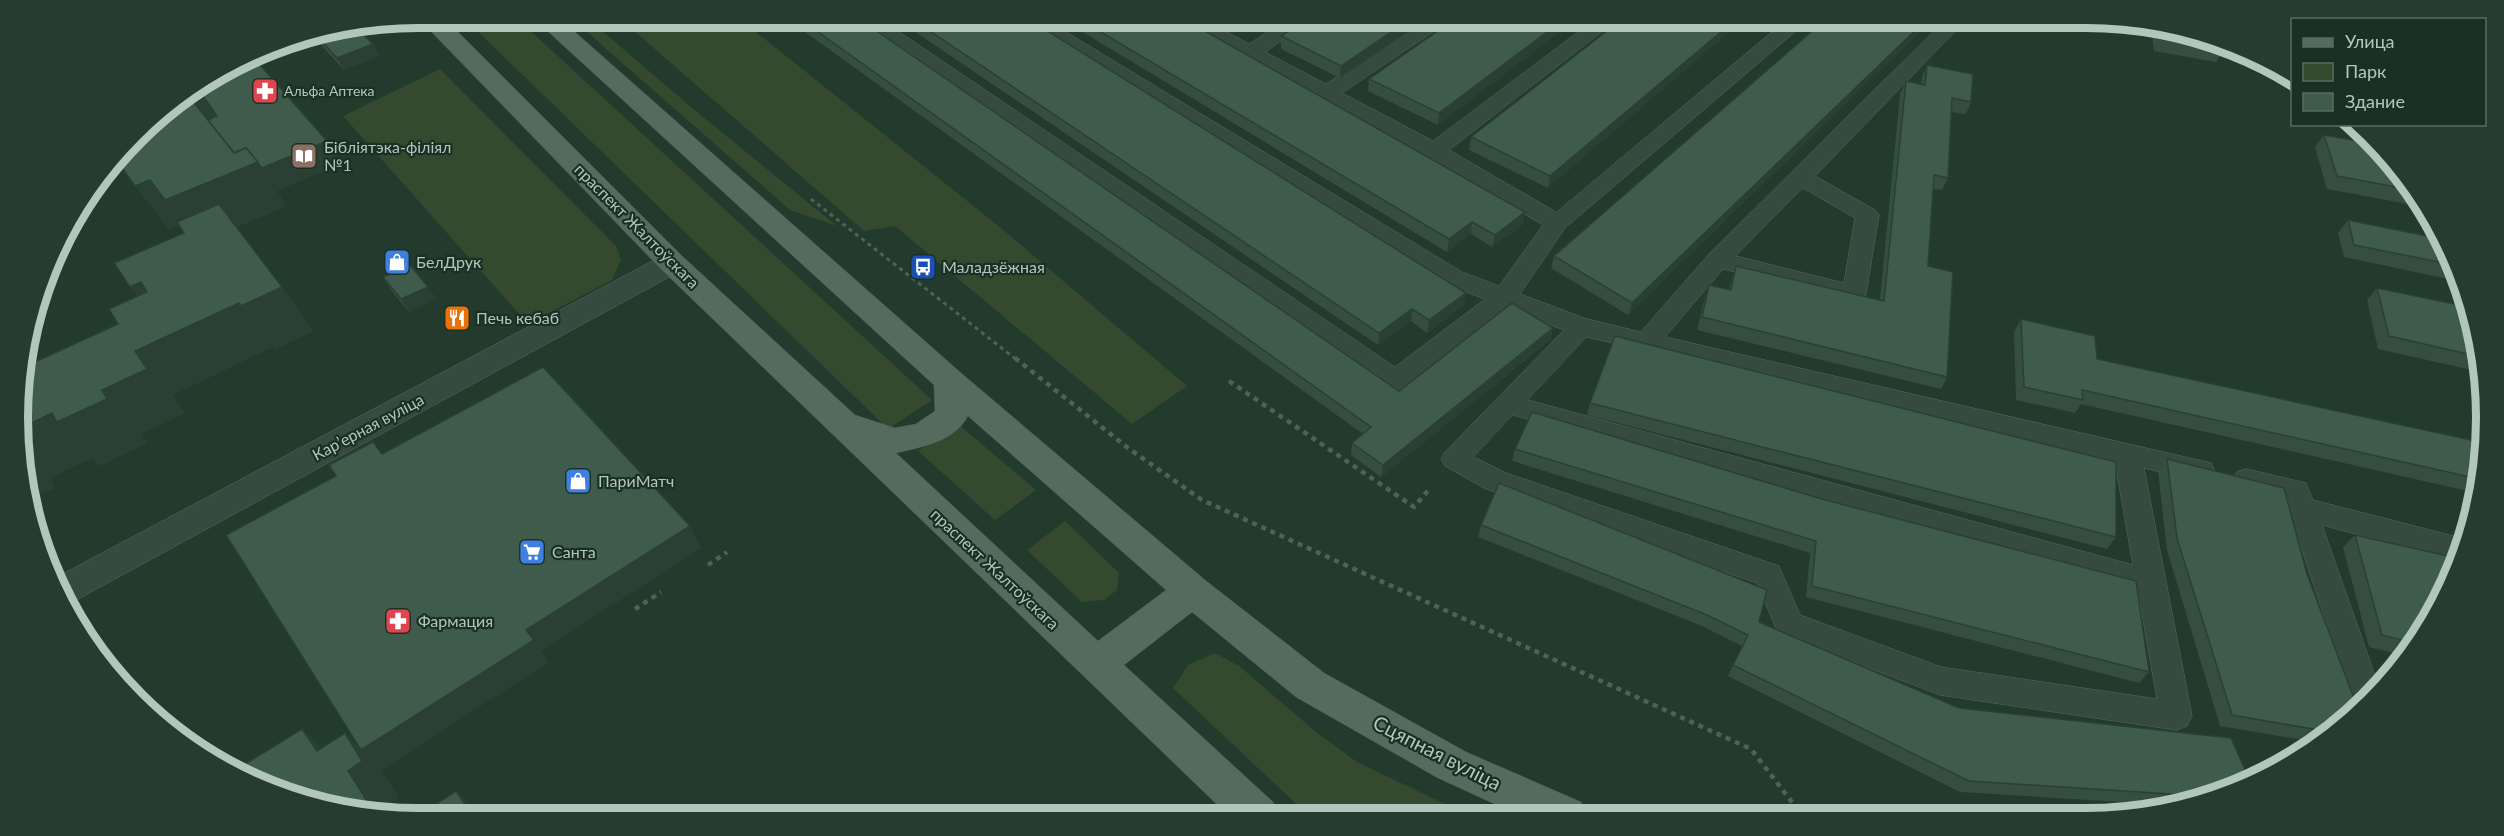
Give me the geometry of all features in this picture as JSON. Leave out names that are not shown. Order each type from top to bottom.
[{"type":"main road","name":"праспект Жалтоўскага","points":[[440,28],[672,263],[1250,808]]},
{"type":"main road","points":[[556,28],[950,381],[1192,591],[1097,664]]},
{"type":"main road","name":"праспект Жалтоўскага","points":[[841,424],[896,441],[926,434],[952,416],[950,381]]},
{"type":"main road","name":"Сцяпная вуліца","points":[[1192,591],[1310,686],[1452,765],[1548,808]]},
{"type":"street","name":"Карʼерная вуліца","points":[[68,588],[672,263]]},
{"type":"lane","points":[[879,28],[1395,380],[1504,298],[1557,223],[1789,28]]},
{"type":"lane","points":[[1046,28],[1453,278],[1582,327],[2128,455],[2296,491],[2364,690]]},
{"type":"lane","points":[[1205,28],[1434,150],[1557,223]]},
{"type":"lane","points":[[1251,52],[1289,28]]},
{"type":"lane","points":[[1327,93],[1425,28]]},
{"type":"lane","points":[[1434,150],[1596,28]]},
{"type":"lane","points":[[1646,343],[1718,260],[1948,28]]},
{"type":"lane","points":[[1718,260],[1854,294],[1867,215],[1800,177]]},
{"type":"lane","points":[[1582,327],[1455,459],[1496,481],[1768,575],[1789,624],[1940,681],[2176,716],[2128,455]]},
{"type":"lane","points":[[1508,404],[2151,582]]},
{"type":"lane","points":[[2302,508],[2453,548]]},
{"type":"path","points":[[803,193],[1128,447],[1202,500],[1751,748],[1797,808]]},
{"type":"path","points":[[1229,381],[1414,507],[1455,459]]},
{"type":"path","points":[[708,565],[727,552]]},
{"type":"path","points":[[635,609],[661,592]]},
{"type":"green space","points":[[474,28],[527,28],[932,400],[888,429]]},
{"type":"green space","points":[[582,28],[599,28],[837,226],[790,210]]},
{"type":"green space","points":[[631,28],[751,28],[1001,228],[1187,386],[1132,424],[895,226],[864,231]]},
{"type":"green space","points":[[440,69],[616,246],[621,260],[612,280],[528,324],[343,116]]},
{"type":"green space","points":[[958,424],[1036,490],[995,520],[918,451]]},
{"type":"green space","points":[[1065,521],[1119,573],[1117,590],[1104,600],[1082,602],[1027,550]]},
{"type":"green space","points":[[1215,653],[1239,666],[1316,732],[1357,762],[1453,808],[1300,808],[1173,688],[1188,665]]},
{"type":"building","points":[[813,28],[872,28],[1399,391],[1512,303],[1553,328],[1383,465],[1352,443],[1371,427]]},
{"type":"building","points":[[925,28],[1043,28],[1466,293],[1429,320],[1412,309],[1379,333]]},
{"type":"building","points":[[1094,28],[1200,28],[1525,212],[1495,235],[1472,222],[1449,239]]},
{"type":"building","points":[[1294,28],[1397,28],[1341,66],[1281,36]]},
{"type":"building","points":[[1442,28],[1552,28],[1439,113],[1369,79]]},
{"type":"building","points":[[1611,28],[1726,28],[1550,176],[1471,137]]},
{"type":"building","points":[[1816,28],[1918,28],[1632,303],[1554,256]]},
{"type":"building","points":[[361,33],[373,44],[337,58],[321,41]]},
{"type":"building","points":[[2160,36],[2200,46],[2161,39]]},
{"type":"building","points":[[258,63],[327,141],[262,168],[246,148],[234,153],[208,120],[217,116],[202,94]]},
{"type":"building","points":[[1927,65],[1973,74],[1971,102],[1952,98],[1948,178],[1934,175],[1928,266],[1953,272],[1947,377],[1702,317],[1709,285],[1731,290],[1736,266],[1884,301],[1906,81],[1925,85]]},
{"type":"building","points":[[193,101],[234,153],[246,148],[258,162],[165,200],[150,180],[135,186],[121,166],[161,125]]},
{"type":"building","points":[[2324,135],[2359,141],[2379,161],[2400,188],[2337,176]]},
{"type":"building","points":[[219,204],[282,287],[241,306],[239,303],[135,351],[147,369],[102,390],[107,399],[57,422],[52,413],[28,425],[34,356],[37,361],[118,324],[109,309],[147,292],[141,282],[130,287],[114,263],[184,233],[177,222]]},
{"type":"building","points":[[2348,220],[2430,237],[2443,263],[2354,245]]},
{"type":"building","points":[[410,265],[428,287],[401,299],[383,277]]},
{"type":"building","points":[[2377,288],[2458,305],[2470,354],[2389,336]]},
{"type":"building","points":[[2021,319],[2095,336],[2097,359],[2475,441],[2471,477],[2082,390],[2083,400],[2024,387]]},
{"type":"building","points":[[1615,336],[2116,462],[2116,537],[1590,403]]},
{"type":"building","points":[[543,367],[690,526],[526,630],[534,640],[361,750],[226,535],[336,476],[329,465],[373,442],[382,454]]},
{"type":"building","points":[[1532,412],[1822,499],[2136,581],[2149,672],[1812,586],[1816,541],[1515,449]]},
{"type":"building","points":[[2167,459],[2284,488],[2307,574],[2354,700],[2319,730],[2232,715],[2177,538]]},
{"type":"building","points":[[1499,483],[1767,590],[1759,622],[1959,708],[2231,738],[2246,773],[2183,795],[1969,781],[1733,665],[1748,635],[1707,615],[1481,525]]},
{"type":"building","points":[[2355,535],[2450,556],[2423,613],[2405,641],[2382,635]]},
{"type":"building","points":[[302,729],[317,751],[345,733],[362,761],[348,771],[369,804],[342,800],[293,787],[243,765]]},
{"type":"building","points":[[456,791],[467,808],[430,808]]},
{"type":"place","name":"Альфа Аптека","points":[[265,91]]},
{"type":"place","name":"Бібліятэка-філіял №1","points":[[304,156]]},
{"type":"place","name":"БелДрук","points":[[397,262]]},
{"type":"place","name":"Маладзёжная","points":[[923,267]]},
{"type":"place","name":"Печь кебаб","points":[[457,318]]},
{"type":"place","name":"ПариМатч","points":[[578,481]]},
{"type":"place","name":"Санта","points":[[532,552]]},
{"type":"place","name":"Фармация","points":[[398,621]]}]
